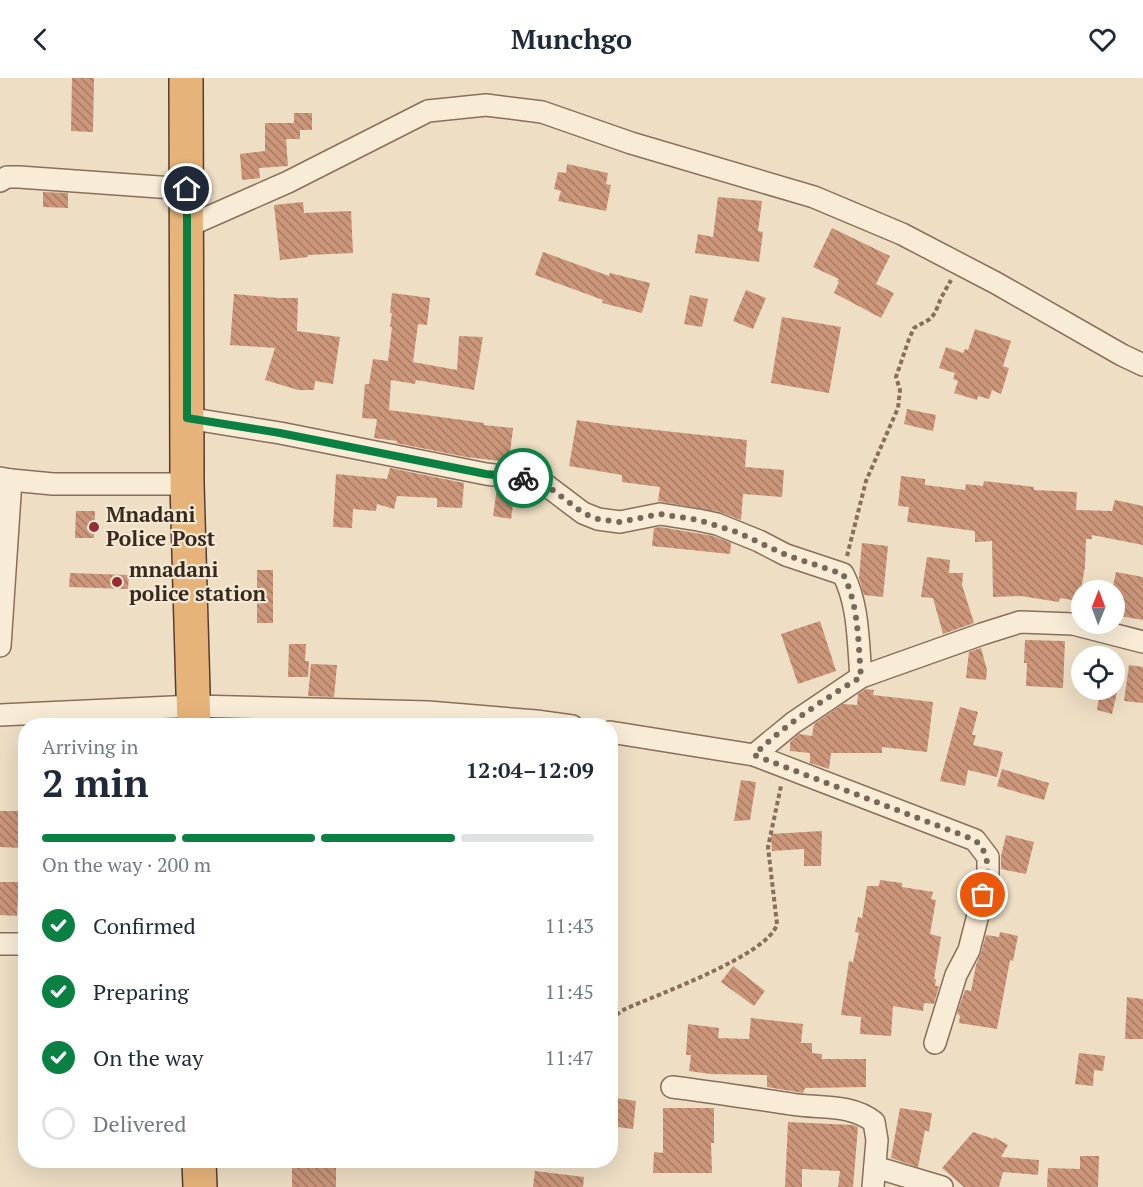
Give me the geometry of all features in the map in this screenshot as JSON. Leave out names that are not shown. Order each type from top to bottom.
[{"type":"highway","points":[[186,78],[187,484],[194,716]]},
{"type":"highway","points":[[199,1168],[200,1187]]},
{"type":"street","points":[[186,227],[288,182],[428,111],[486,105],[542,112],[665,153],[814,196],[902,234],[1122,355],[1143,364]]},
{"type":"street","points":[[0,181],[7,177],[19,177],[187,189]]},
{"type":"street","points":[[187,418],[280,433],[476,472],[534,480],[546,485],[583,513],[598,519],[620,522],[660,514],[698,520],[737,532],[786,555],[843,574],[855,609],[861,677]]},
{"type":"street","points":[[0,646],[6,479],[53,484],[187,484]]},
{"type":"street","points":[[754,755],[793,723],[861,677],[1020,622],[1072,624],[1143,642]]},
{"type":"street","points":[[0,715],[194,716],[428,712],[500,718]]},
{"type":"street","points":[[618,733],[754,755],[967,836],[982,846],[988,857],[988,876],[969,950],[956,975],[935,1043]]},
{"type":"street","points":[[0,944],[18,944]]},
{"type":"street","points":[[672,1087],[794,1105],[838,1108],[864,1114],[874,1122],[877,1140],[874,1177],[942,1187]]},
{"type":"path","points":[[843,574],[866,481],[898,408],[900,390],[896,377],[909,339],[915,328],[935,313],[941,297],[961,265]]},
{"type":"path","points":[[618,1014],[727,964],[759,946],[773,934],[777,924],[768,847],[785,768]]},
{"type":"building","points":[[72,78],[94,78],[93,132],[71,131]]},
{"type":"building","points":[[294,113],[312,113],[312,130],[300,130],[300,139],[286,139],[288,166],[259,168],[260,178],[242,180],[240,154],[265,151],[265,123],[294,123]]},
{"type":"building","points":[[567,164],[608,173],[606,184],[611,185],[606,211],[558,201],[561,191],[554,189],[558,172],[566,173]]},
{"type":"building","points":[[43,192],[68,193],[68,208],[43,207]]},
{"type":"building","points":[[718,197],[762,201],[758,231],[763,232],[759,262],[695,253],[698,234],[713,237]]},
{"type":"building","points":[[303,202],[304,213],[351,211],[353,253],[308,255],[308,257],[280,260],[274,205]]},
{"type":"building","points":[[832,228],[890,256],[876,284],[894,293],[881,318],[834,293],[839,279],[813,267]]},
{"type":"building","points":[[543,252],[609,276],[610,273],[650,283],[642,313],[602,303],[603,300],[535,275]]},
{"type":"building","points":[[746,290],[766,298],[753,329],[733,321]]},
{"type":"building","points":[[392,293],[430,298],[427,325],[418,324],[413,362],[457,370],[459,336],[483,337],[474,390],[416,380],[415,384],[391,380],[389,410],[513,428],[509,462],[466,457],[374,438],[377,419],[362,418],[365,384],[369,384],[373,359],[388,361],[392,327],[390,327],[392,313],[390,313]]},
{"type":"building","points":[[234,294],[298,298],[297,331],[340,337],[333,384],[315,381],[314,390],[298,390],[265,380],[275,348],[230,345]]},
{"type":"building","points":[[690,295],[708,299],[702,327],[684,324]]},
{"type":"building","points":[[782,317],[841,327],[829,393],[771,383]]},
{"type":"building","points":[[975,329],[1011,341],[1003,366],[1009,368],[1001,394],[992,390],[989,399],[978,396],[977,400],[954,393],[958,381],[953,379],[955,373],[939,368],[946,347],[963,353],[965,349],[968,350]]},
{"type":"building","points":[[907,409],[936,415],[933,431],[904,424]]},
{"type":"building","points":[[577,420],[747,440],[745,467],[784,470],[782,497],[743,494],[741,520],[720,512],[658,501],[660,487],[622,482],[622,475],[569,466]]},
{"type":"building","points":[[390,468],[464,483],[462,508],[437,507],[437,498],[397,496],[394,509],[377,504],[376,511],[353,509],[352,528],[333,527],[336,474],[387,479]]},
{"type":"building","points":[[901,476],[925,479],[925,485],[965,490],[966,484],[983,486],[984,481],[1034,487],[1034,490],[1077,492],[1076,510],[1112,511],[1115,500],[1143,506],[1143,545],[1092,535],[1092,539],[1086,539],[1083,580],[1071,580],[1071,600],[1060,598],[1059,602],[1021,596],[993,597],[992,541],[975,542],[975,531],[907,522],[909,507],[898,506]]},
{"type":"building","points":[[497,488],[533,493],[531,507],[513,505],[511,519],[493,516]]},
{"type":"building","points":[[76,511],[95,511],[94,538],[75,538]]},
{"type":"building","points":[[654,528],[713,536],[731,543],[730,554],[652,546]]},
{"type":"building","points":[[862,543],[888,546],[883,597],[864,595],[859,578]]},
{"type":"building","points":[[927,557],[950,560],[949,573],[963,573],[962,585],[974,623],[943,634],[933,598],[921,597]]},
{"type":"building","points":[[257,570],[273,570],[273,623],[257,623]]},
{"type":"building","points":[[1116,572],[1143,577],[1143,620],[1125,617],[1125,580],[1114,580]]},
{"type":"building","points":[[70,573],[129,575],[128,589],[69,587]]},
{"type":"building","points":[[820,621],[836,671],[798,684],[781,634]]},
{"type":"building","points":[[1025,640],[1065,641],[1063,688],[1026,686]]},
{"type":"building","points":[[289,644],[306,644],[305,661],[309,661],[308,677],[288,677]]},
{"type":"building","points":[[981,648],[987,670],[986,680],[966,678],[969,652]]},
{"type":"building","points":[[311,664],[337,665],[334,697],[308,696]]},
{"type":"building","points":[[1129,665],[1143,667],[1143,703],[1124,701]]},
{"type":"building","points":[[866,689],[874,690],[873,695],[933,702],[927,752],[882,747],[882,753],[831,753],[829,769],[810,763],[810,753],[790,751],[790,742],[799,734],[812,736],[814,724],[843,704],[857,705],[858,694]]},
{"type":"building","points":[[1098,700],[1115,700],[1112,714],[1097,710]]},
{"type":"building","points":[[960,707],[978,712],[972,735],[976,735],[973,745],[1003,752],[997,777],[968,770],[965,786],[940,781]]},
{"type":"building","points":[[1002,769],[1049,783],[1044,800],[997,786]]},
{"type":"building","points":[[741,780],[756,782],[750,820],[734,821]]},
{"type":"building","points":[[0,811],[18,811],[18,848],[0,847]]},
{"type":"building","points":[[822,831],[821,866],[804,866],[804,849],[772,851],[771,834]]},
{"type":"building","points":[[1006,835],[1034,842],[1026,874],[1001,869],[1001,856]]},
{"type":"building","points":[[880,880],[902,883],[902,887],[933,892],[931,899],[936,900],[930,934],[941,937],[934,979],[936,979],[935,986],[939,986],[934,1004],[924,1003],[923,1011],[893,1006],[891,1036],[860,1034],[861,1017],[841,1015],[849,961],[853,962],[859,933],[855,932],[858,917],[862,918],[867,886],[879,886]]},
{"type":"building","points":[[0,882],[18,882],[17,916],[0,915]]},
{"type":"building","points":[[1000,932],[1018,936],[1013,961],[1010,960],[997,1029],[959,1023],[960,1016],[957,1013],[965,990],[971,991],[976,965],[986,935],[999,937]]},
{"type":"building","points":[[733,966],[765,991],[754,1006],[721,982]]},
{"type":"building","points":[[1127,997],[1143,999],[1143,1039],[1125,1039]]},
{"type":"building","points":[[751,1018],[803,1024],[801,1043],[812,1043],[812,1053],[822,1054],[822,1059],[866,1059],[866,1087],[805,1088],[803,1093],[767,1087],[767,1075],[711,1074],[689,1071],[691,1055],[686,1055],[688,1024],[719,1028],[718,1038],[749,1039]]},
{"type":"building","points":[[1079,1053],[1105,1056],[1103,1071],[1094,1070],[1093,1086],[1075,1084]]},
{"type":"building","points":[[618,1098],[636,1101],[633,1129],[618,1127]]},
{"type":"building","points":[[663,1108],[714,1108],[714,1143],[711,1143],[712,1173],[653,1173],[654,1152],[663,1153]]},
{"type":"building","points":[[900,1108],[932,1113],[929,1132],[925,1130],[918,1167],[891,1158]]},
{"type":"building","points":[[788,1122],[858,1127],[853,1187],[838,1187],[840,1171],[802,1169],[802,1187],[785,1187]]},
{"type":"building","points":[[973,1132],[994,1139],[994,1137],[1008,1145],[1001,1157],[1039,1160],[1038,1175],[1003,1172],[999,1187],[964,1187],[942,1168]]},
{"type":"building","points":[[1080,1156],[1099,1156],[1098,1187],[1047,1187],[1048,1168],[1080,1169]]},
{"type":"building","points":[[292,1168],[336,1168],[336,1187],[292,1187]]},
{"type":"building","points":[[535,1171],[584,1177],[583,1187],[533,1187]]},
{"type":"way so far","points":[[523,478],[546,485],[583,513],[598,519],[620,522],[660,514],[717,524],[786,555],[843,574],[855,609],[861,677],[793,723],[754,755],[975,840],[982,846],[988,857],[988,876],[983,895]]},
{"type":"place","name":"Mnadani Police Post","points":[[94,527]]},
{"type":"place","name":"mnadani police station","points":[[117,582]]},
{"type":"route","points":[[187,189],[187,418],[280,433],[486,474],[523,478]]}]
